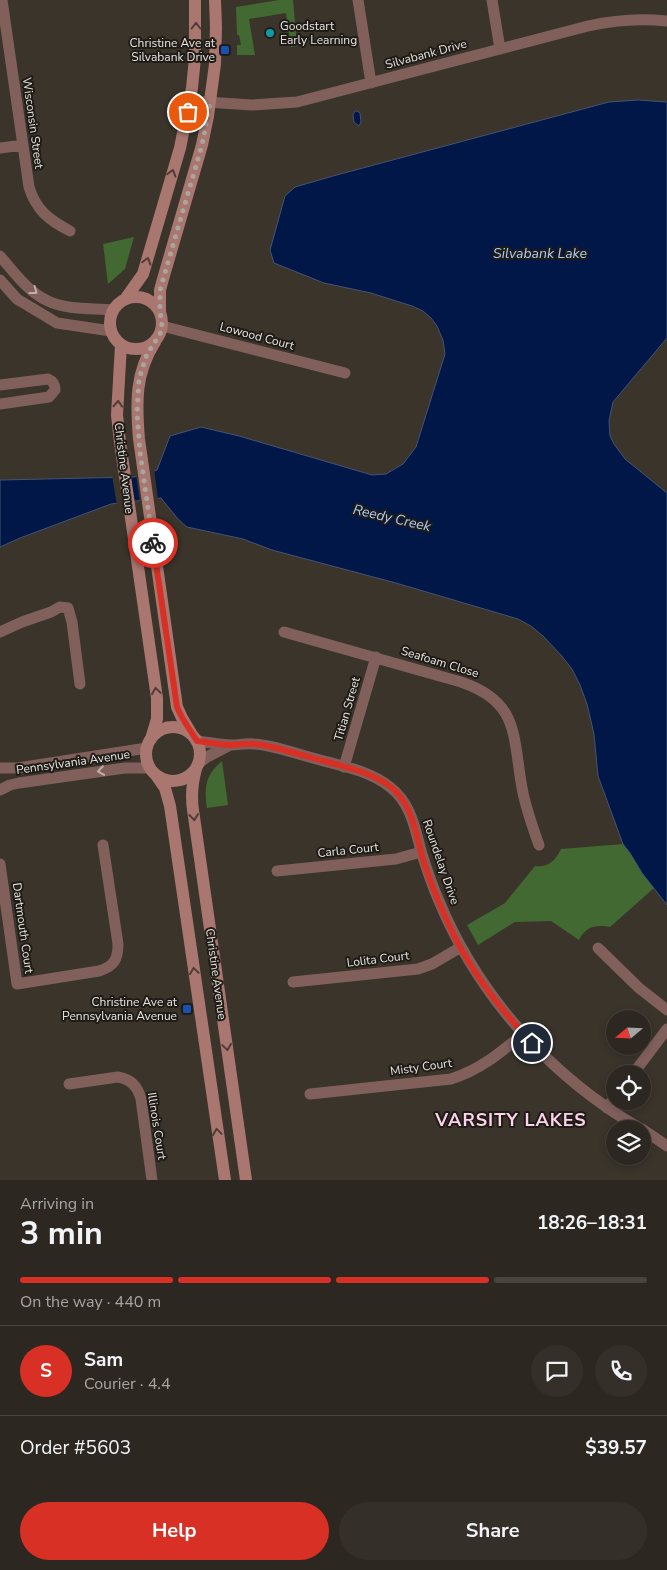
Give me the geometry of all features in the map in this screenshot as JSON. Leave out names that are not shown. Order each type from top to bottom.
[{"type":"main road","points":[[195,0],[195,58],[190,101],[180,148],[143,274],[126,298],[117,304],[110,317],[111,331],[115,339],[121,345],[130,349],[147,347],[155,342],[162,326],[160,311],[162,284],[202,145],[210,103],[216,45],[215,0]]},
{"type":"main road","points":[[126,298],[138,296],[147,299],[160,311]]},
{"type":"main road","name":"Christine Avenue","points":[[155,342],[147,354],[139,379],[137,413],[142,466],[177,707],[194,737]]},
{"type":"main road","name":"Christine Avenue","points":[[121,345],[117,415],[123,470],[157,698],[157,719],[149,743]]},
{"type":"main road","points":[[174,726],[183,728],[194,737],[200,748],[197,766],[190,775],[182,780],[164,779],[153,771],[146,755],[149,743],[157,732],[165,728],[174,726]]},
{"type":"main road","name":"Christine Avenue","points":[[197,766],[193,778],[193,810],[246,1180]]},
{"type":"main road","name":"Christine Avenue","points":[[153,771],[165,788],[170,806],[225,1180]]},
{"type":"street","name":"Wisconsin Street","points":[[2,0],[32,198],[41,211],[55,224],[70,231]]},
{"type":"street","points":[[358,0],[371,83]]},
{"type":"street","points":[[492,0],[500,48]]},
{"type":"street","name":"Silvabank Drive","points":[[190,101],[267,105],[297,102],[598,24],[622,20],[650,19],[667,21]]},
{"type":"street","points":[[0,148],[23,145]]},
{"type":"street","points":[[0,256],[28,288],[47,301],[66,307],[113,310]]},
{"type":"street","points":[[0,280],[17,299],[57,323],[111,331]]},
{"type":"street","name":"Lowood Court","points":[[162,326],[344,373]]},
{"type":"street","points":[[0,385],[48,379],[53,381],[56,386],[56,390],[49,397],[0,404]]},
{"type":"street","points":[[0,632],[60,607],[68,608],[72,622],[80,684]]},
{"type":"street","name":"Seafoam Close","points":[[284,632],[475,686],[492,698],[506,714],[514,732],[521,783],[539,846]]},
{"type":"street","name":"Titian Street","points":[[344,767],[376,657]]},
{"type":"street","name":"Roundelay Drive","points":[[194,737],[230,745],[255,744],[271,747],[363,773],[378,779],[390,787],[400,796],[414,823],[431,883],[450,926],[493,998],[540,1052],[571,1081],[606,1107]]},
{"type":"street","name":"Pennsylvania Avenue","points":[[0,769],[28,766],[149,743]]},
{"type":"street","name":"Roundelay Drive","points":[[197,766],[207,757],[230,745]]},
{"type":"street","name":"Pennsylvania Avenue","points":[[0,789],[19,783],[125,768],[153,771]]},
{"type":"street","points":[[0,769],[3,777],[0,789]]},
{"type":"street","name":"Dartmouth Court","points":[[0,864],[17,984],[99,971],[108,968],[114,962],[118,953],[103,845]]},
{"type":"street","name":"Carla Court","points":[[277,871],[396,859],[421,852]]},
{"type":"street","name":"Lolita Court","points":[[293,982],[418,968],[432,964],[461,947]]},
{"type":"street","points":[[598,948],[639,988],[667,1010]]},
{"type":"street","points":[[640,1065],[667,1029]]},
{"type":"street","name":"Misty Court","points":[[310,1094],[451,1078],[466,1074],[492,1059],[523,1034]]},
{"type":"street","name":"Illinois Court","points":[[69,1084],[118,1077],[131,1082],[137,1088],[141,1099],[152,1180]]},
{"type":"street","name":"Roundelay Drive","points":[[610,1110],[627,1120]]},
{"type":"street","name":"Roundelay Drive","points":[[651,1135],[667,1146]]},
{"type":"green space","points":[[279,0],[293,0],[297,46],[291,47],[286,13],[249,19],[255,55],[237,55],[237,45],[241,45],[239,35],[237,35],[236,7]]},
{"type":"green space","points":[[134,237],[125,269],[108,284],[103,244]]},
{"type":"green space","points":[[222,761],[228,805],[207,808],[207,782],[212,771]]},
{"type":"green space","points":[[623,844],[654,888],[610,927],[596,926],[588,929],[579,940],[551,921],[515,922],[478,945],[467,925],[505,903],[535,866],[548,864],[557,857],[561,849]]},
{"type":"water","name":"Silvabank Lake","points":[[638,100],[667,102],[667,338],[613,402],[609,421],[610,436],[625,459],[667,493],[667,905],[642,873],[623,844],[598,776],[594,734],[587,704],[572,669],[543,636],[531,626],[518,619],[396,583],[272,550],[243,539],[187,527],[161,498],[111,504],[0,547],[0,480],[134,477],[157,470],[170,436],[201,427],[239,436],[372,475],[386,474],[403,464],[416,447],[445,354],[443,340],[437,326],[423,311],[412,306],[371,293],[324,283],[274,263],[270,250],[285,196],[295,187],[333,176],[609,102]]},
{"type":"water","points":[[355,111],[360,113],[361,122],[359,126],[354,122],[353,115]]},
{"type":"pier","points":[[154,468],[158,500],[140,503],[136,474]]},
{"type":"pier","points":[[112,475],[130,475],[135,503],[117,506]]},
{"type":"way so far","points":[[153,543],[138,439],[139,379],[147,354],[160,334],[162,318],[160,290],[202,145],[210,103],[190,101],[188,112]]},
{"type":"place","name":"Goodstart Early Learning","points":[[270,33]]},
{"type":"place","name":"Christine Ave at Silvabank Drive","points":[[225,50]]},
{"type":"place","name":"Christine Ave at Pennsylvania Avenue","points":[[187,1009]]},
{"type":"district","name":"VARSITY LAKES","points":[[511,1120]]},
{"type":"route","points":[[153,543],[177,707],[197,741],[230,745],[255,744],[271,747],[363,773],[378,779],[400,796],[414,823],[431,883],[461,947],[493,998],[532,1043]]},
{"type":"water label","name":"Reedy Creek","points":[[392,518]]}]
